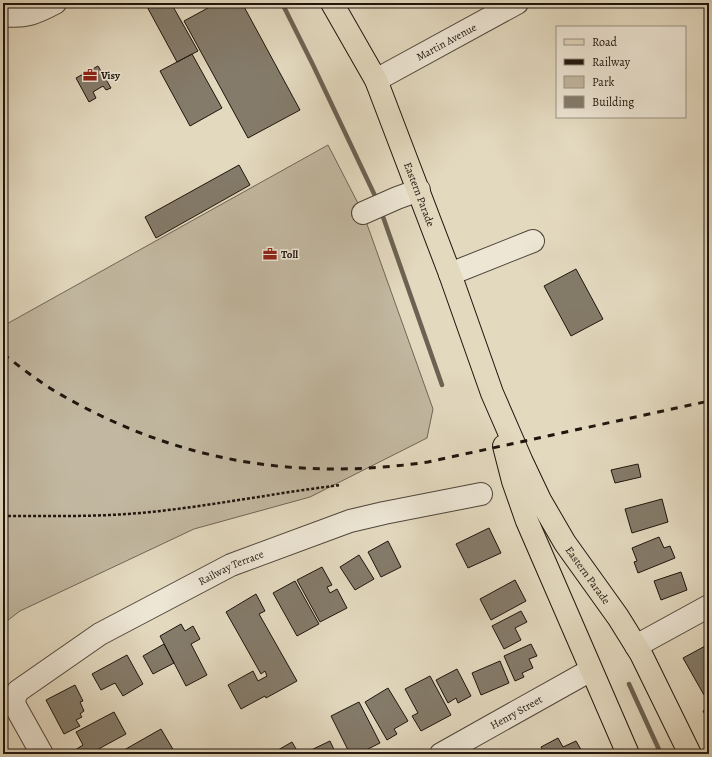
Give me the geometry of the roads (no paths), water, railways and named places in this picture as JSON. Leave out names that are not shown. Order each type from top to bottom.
[{"type":"main road","name":"Eastern Parade","points":[[332,3],[376,80],[419,190],[492,393],[518,454],[540,500],[570,552],[618,617],[636,646],[662,694],[690,754]]},
{"type":"main road","name":"Eastern Parade","points":[[492,393],[513,481],[531,532],[628,754]]},
{"type":"main road","points":[[567,615],[559,563],[564,554],[570,552]]},
{"type":"street","points":[[3,15],[14,16],[37,13],[55,3]]},
{"type":"street","name":"Martin Avenue","points":[[376,80],[517,3]]},
{"type":"street","points":[[363,213],[419,190]]},
{"type":"street","points":[[450,274],[533,241]]},
{"type":"street","name":"Railway Terrace","points":[[42,754],[14,704],[15,696],[18,691],[100,634],[231,566],[350,521],[481,494]]},
{"type":"street","points":[[636,646],[709,606]]},
{"type":"street","name":"Henry Street","points":[[441,754],[591,670]]},
{"type":"waterway","points":[[282,3],[377,200]]},
{"type":"waterway","points":[[381,211],[442,385]]},
{"type":"waterway","points":[[629,684],[661,754]]},
{"type":"railway","points":[[3,354],[41,382],[65,397],[108,419],[152,437],[196,451],[241,461],[286,467],[333,469],[380,467],[428,462],[709,401]]},
{"type":"place","name":"Visy","points":[[90,75]]},
{"type":"place","name":"Toll","points":[[270,254]]}]
